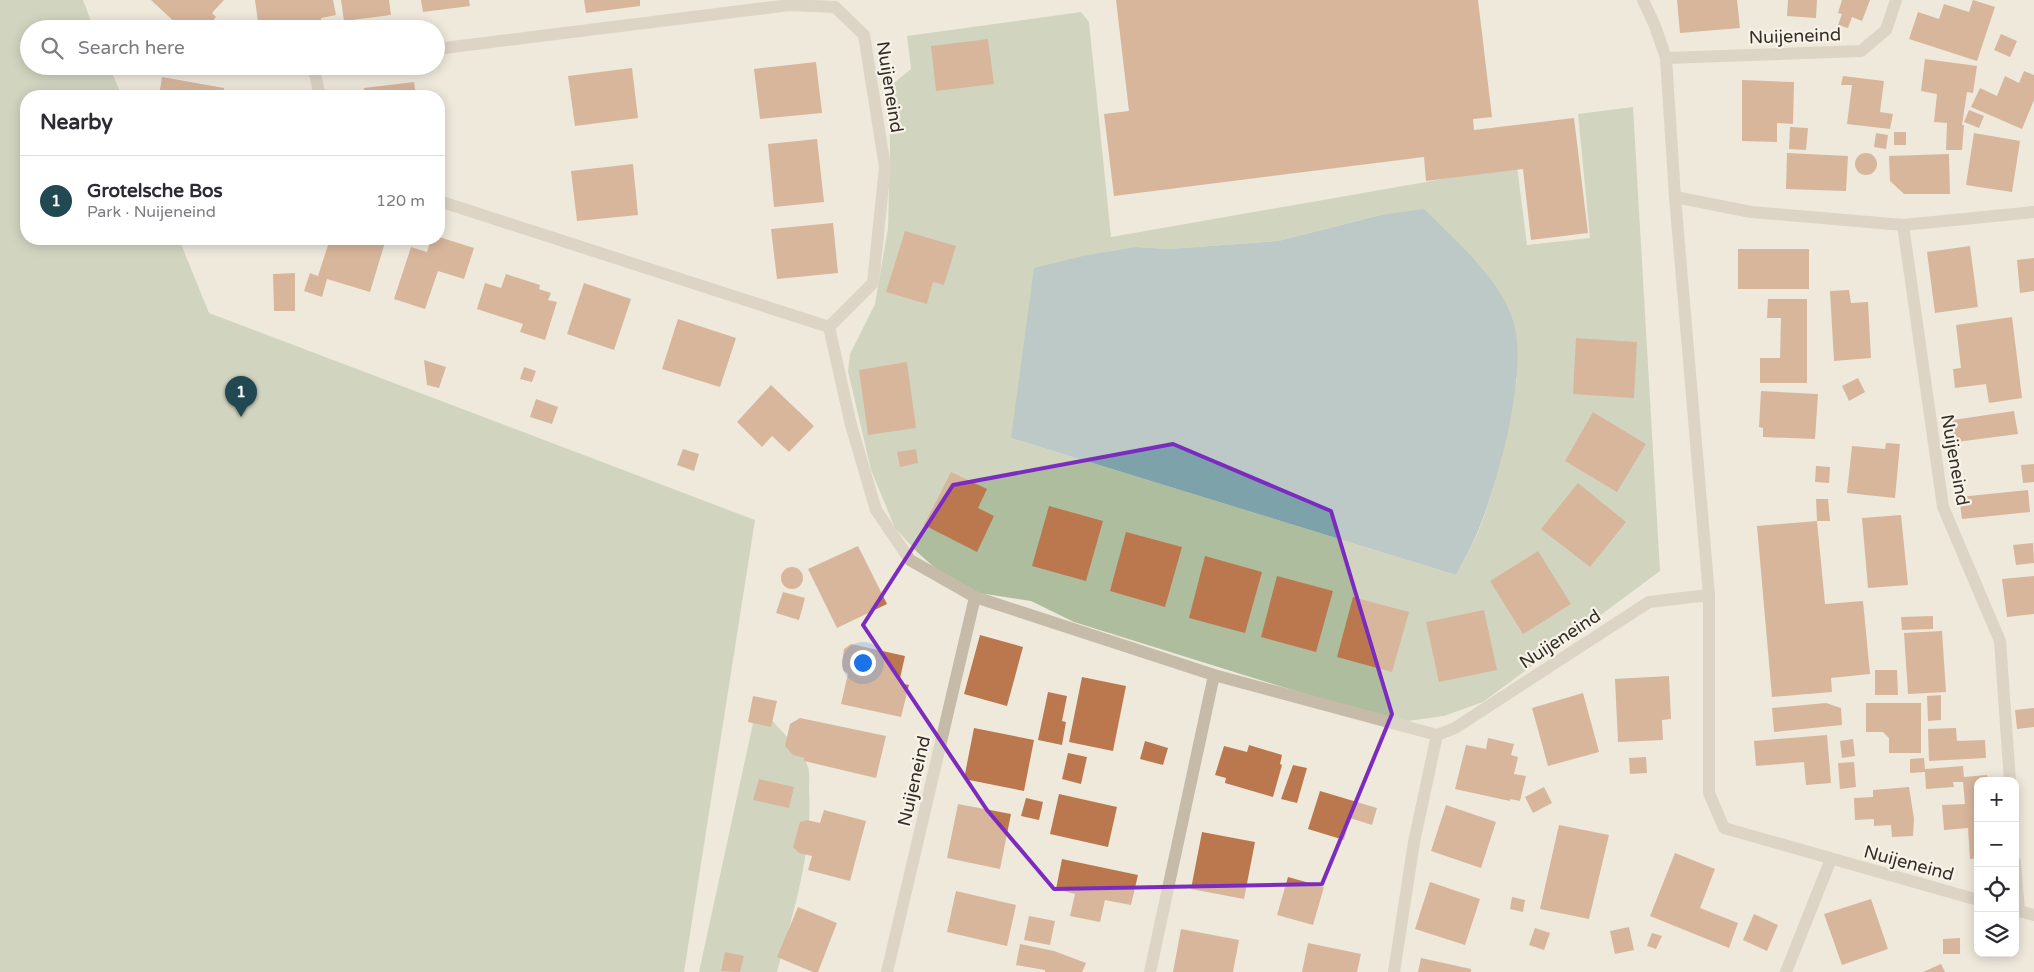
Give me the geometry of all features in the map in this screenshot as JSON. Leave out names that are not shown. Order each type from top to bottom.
[{"type":"street","name":"Nuijeneind","points":[[1642,0],[1655,26],[1666,58],[1675,197],[1709,594],[1709,793],[1724,828],[1974,899]]},
{"type":"street","name":"Nuijeneind","points":[[1666,58],[1861,51],[1886,30],[1896,0]]},
{"type":"street","name":"Nuijeneind","points":[[445,47],[788,5],[835,7],[864,34],[885,168],[873,283],[829,327]]},
{"type":"street","points":[[315,75],[319,90]]},
{"type":"street","points":[[1675,197],[1751,212],[1903,225],[2034,212]]},
{"type":"street","points":[[445,203],[829,327],[851,425],[876,510],[910,560],[975,597],[1214,675],[1437,735],[1414,842],[1394,972]]},
{"type":"street","name":"Nuijeneind","points":[[1903,225],[1943,507],[2000,641],[2010,777]]},
{"type":"street","name":"Nuijeneind","points":[[1437,735],[1455,728],[1649,602],[1709,594]]},
{"type":"street","name":"Nuijeneind","points":[[887,972],[975,597]]},
{"type":"street","points":[[1150,972],[1214,675]]},
{"type":"street","points":[[1786,972],[1831,859]]},
{"type":"street","points":[[2019,911],[2034,915]]},
{"type":"highlighted area","points":[[1173,444],[1331,511],[1392,714],[1322,884],[1054,889],[987,810],[863,625],[953,485]]},
{"type":"green space","points":[[0,0],[83,0],[91,20],[20,20],[20,75],[113,75],[119,90],[20,90],[20,245],[181,245],[209,313],[755,520],[684,972],[0,972]]},
{"type":"green space","points":[[1081,12],[1089,22],[1111,237],[1517,166],[1527,245],[1590,238],[1578,114],[1633,107],[1660,571],[1483,702],[1444,716],[1408,721],[1347,707],[1074,622],[1031,601],[960,590],[917,552],[895,528],[871,470],[848,371],[850,354],[875,304],[888,228],[889,87],[911,69],[907,36]],"holes":[[[1381,215],[1517,378],[1506,436],[1492,493],[1479,530],[1456,575],[1011,438],[1137,247],[1168,249],[1278,241]]]},
{"type":"green space","points":[[757,705],[793,744],[809,769],[808,836],[805,859],[777,972],[699,972]]},
{"type":"water","points":[[1424,209],[1463,247],[1500,292],[1514,324],[1517,345],[1514,398],[1502,457],[1478,531],[1456,575],[1011,438],[1034,268],[1083,256],[1137,247],[1168,249],[1278,241],[1381,215]]},
{"type":"building","points":[[151,0],[224,0],[212,13],[216,17],[213,20],[172,20]]},
{"type":"building","points":[[255,0],[333,0],[336,15],[321,18],[321,20],[258,20]]},
{"type":"building","points":[[341,0],[389,0],[391,15],[344,20]]},
{"type":"building","points":[[421,0],[469,0],[470,6],[423,12]]},
{"type":"building","points":[[584,0],[640,0],[640,6],[586,13]]},
{"type":"building","points":[[1116,0],[1478,0],[1492,117],[1473,119],[1474,130],[1574,118],[1588,233],[1531,240],[1523,169],[1426,181],[1424,157],[1114,196],[1104,114],[1129,111]]},
{"type":"building","points":[[1677,0],[1737,0],[1740,28],[1680,33]]},
{"type":"building","points":[[1788,0],[1817,0],[1816,18],[1787,16]]},
{"type":"building","points":[[1842,0],[1870,0],[1862,21],[1852,17],[1848,28],[1838,25],[1842,14],[1838,13]]},
{"type":"building","points":[[1973,0],[1995,7],[1977,61],[1909,39],[1918,12],[1939,19],[1944,4],[1969,12]]},
{"type":"building","points":[[2001,34],[2017,41],[2010,57],[1994,50]]},
{"type":"building","points":[[988,39],[994,84],[936,91],[931,46]]},
{"type":"building","points":[[1925,59],[1977,66],[1973,93],[1967,92],[1962,125],[1964,125],[1962,150],[1946,150],[1947,123],[1934,122],[1937,94],[1921,91]]},
{"type":"building","points":[[816,62],[822,113],[760,119],[754,69]]},
{"type":"building","points":[[632,68],[638,118],[575,126],[568,76]]},
{"type":"building","points":[[2024,71],[2034,75],[2034,100],[2022,129],[1971,107],[1980,88],[1997,96],[2005,76],[2019,83]]},
{"type":"building","points":[[1843,76],[1884,81],[1880,112],[1893,114],[1890,129],[1847,124],[1852,85],[1841,85]]},
{"type":"building","points":[[162,77],[224,88],[224,90],[160,90]]},
{"type":"building","points":[[1742,80],[1794,82],[1793,124],[1777,123],[1777,142],[1742,141]]},
{"type":"building","points":[[414,82],[415,90],[364,90],[364,88]]},
{"type":"building","points":[[1969,110],[1984,116],[1979,128],[1964,122]]},
{"type":"building","points":[[1790,127],[1808,128],[1806,150],[1789,149]]},
{"type":"building","points":[[1894,132],[1906,132],[1906,145],[1894,145]]},
{"type":"building","points":[[1876,133],[1888,135],[1886,149],[1874,147]]},
{"type":"building","points":[[1974,133],[2020,141],[2012,192],[1966,185]]},
{"type":"building","points":[[817,139],[824,202],[774,207],[768,144]]},
{"type":"building","points":[[1787,153],[1848,156],[1846,191],[1786,189]]},
{"type":"building","points":[[1866,153],[1874,156],[1877,164],[1874,172],[1866,175],[1858,172],[1855,164],[1858,156]]},
{"type":"building","points":[[1949,154],[1950,194],[1904,194],[1890,181],[1889,156]]},
{"type":"building","points":[[633,164],[638,215],[577,221],[571,171]]},
{"type":"building","points":[[833,223],[838,273],[777,279],[771,229]]},
{"type":"building","points":[[905,231],[956,246],[944,285],[933,282],[927,304],[886,292]]},
{"type":"building","points":[[445,239],[474,248],[464,279],[438,271],[425,309],[394,299],[411,247],[427,252],[429,245],[445,245]]},
{"type":"building","points":[[328,245],[384,245],[370,292],[327,279],[322,297],[304,291],[310,273],[318,276]]},
{"type":"building","points":[[1970,246],[1978,307],[1935,313],[1927,252]]},
{"type":"building","points":[[1738,249],[1809,249],[1809,289],[1738,289]]},
{"type":"building","points":[[2034,258],[2034,291],[2020,293],[2017,260]]},
{"type":"building","points":[[295,273],[295,311],[274,311],[273,274]]},
{"type":"building","points":[[506,274],[540,285],[539,289],[551,293],[548,300],[557,302],[545,340],[520,332],[523,324],[477,309],[485,283],[501,288]]},
{"type":"building","points":[[584,283],[631,299],[614,350],[567,334]]},
{"type":"building","points":[[1849,290],[1851,303],[1868,302],[1871,358],[1834,361],[1830,291]]},
{"type":"building","points":[[1768,299],[1807,299],[1807,383],[1760,383],[1760,358],[1780,358],[1781,318],[1767,318]]},
{"type":"building","points":[[2012,317],[2022,398],[1989,403],[1986,384],[1955,388],[1953,369],[1961,368],[1956,325]]},
{"type":"building","points":[[678,319],[736,338],[720,387],[662,369]]},
{"type":"building","points":[[1576,338],[1637,342],[1634,398],[1573,394]]},
{"type":"building","points":[[424,360],[446,367],[439,388],[427,385]]},
{"type":"building","points":[[907,362],[916,428],[868,435],[859,370]]},
{"type":"building","points":[[524,367],[536,371],[532,382],[520,379]]},
{"type":"building","points":[[1858,378],[1865,392],[1849,401],[1842,386]]},
{"type":"building","points":[[771,385],[814,426],[789,452],[772,436],[762,447],[737,422]]},
{"type":"building","points":[[1761,391],[1818,394],[1815,439],[1763,437],[1763,428],[1759,427]]},
{"type":"building","points":[[536,399],[558,407],[552,424],[530,417]]},
{"type":"building","points":[[2014,411],[2018,434],[1949,443],[1946,421]]},
{"type":"building","points":[[1593,412],[1646,444],[1617,492],[1565,461]]},
{"type":"building","points":[[1886,443],[1900,444],[1895,498],[1847,493],[1852,446],[1885,449]]},
{"type":"building","points":[[683,449],[699,454],[694,471],[677,465]]},
{"type":"building","points":[[916,449],[918,463],[900,467],[897,452]]},
{"type":"building","points":[[2034,464],[2034,482],[2023,483],[2021,465]]},
{"type":"building","points":[[1816,466],[1830,467],[1829,483],[1815,482]]},
{"type":"building","points":[[951,472],[987,489],[978,508],[994,516],[977,552],[924,525]]},
{"type":"building","points":[[1578,483],[1626,522],[1590,567],[1541,529]]},
{"type":"building","points":[[2028,490],[2030,512],[1962,519],[1959,497]]},
{"type":"building","points":[[1816,499],[1828,499],[1830,521],[1817,521]]},
{"type":"building","points":[[1049,506],[1103,521],[1086,581],[1032,566]]},
{"type":"building","points":[[1901,515],[1908,585],[1868,588],[1862,518]]},
{"type":"building","points":[[1817,521],[1825,604],[1863,601],[1870,674],[1831,678],[1832,692],[1772,697],[1757,526]]},
{"type":"building","points":[[1126,532],[1182,547],[1165,607],[1110,591]]},
{"type":"building","points":[[2033,543],[2034,563],[2016,565],[2013,545]]},
{"type":"building","points":[[858,546],[887,604],[837,628],[808,569]]},
{"type":"building","points":[[1538,551],[1571,604],[1523,634],[1490,581]]},
{"type":"building","points":[[1205,556],[1262,572],[1245,633],[1189,618]]},
{"type":"building","points":[[792,567],[800,570],[803,578],[800,586],[792,589],[784,586],[781,578],[784,570]]},
{"type":"building","points":[[1277,576],[1333,591],[1316,652],[1261,637]]},
{"type":"building","points":[[2034,576],[2034,614],[2007,617],[2002,579]]},
{"type":"building","points":[[783,592],[805,598],[799,620],[776,613]]},
{"type":"building","points":[[1353,597],[1409,612],[1392,672],[1337,657]]},
{"type":"building","points":[[1484,610],[1497,670],[1439,682],[1426,622]]},
{"type":"building","points":[[1933,616],[1933,629],[1902,630],[1901,617]]},
{"type":"building","points":[[1942,631],[1946,692],[1908,694],[1904,633]]},
{"type":"building","points":[[980,635],[1023,647],[1007,706],[964,694]]},
{"type":"building","points":[[851,644],[905,656],[899,683],[909,685],[901,717],[841,704],[848,674],[843,670],[844,649]]},
{"type":"building","points":[[1875,670],[1897,670],[1898,695],[1875,695]]},
{"type":"building","points":[[1669,676],[1671,719],[1662,720],[1663,740],[1618,742],[1615,679]]},
{"type":"building","points":[[1082,677],[1126,686],[1113,751],[1069,742]]},
{"type":"building","points":[[1048,692],[1067,696],[1062,721],[1066,722],[1062,745],[1038,740]]},
{"type":"building","points":[[1583,693],[1599,752],[1548,766],[1532,708]]},
{"type":"building","points":[[1941,695],[1941,720],[1928,721],[1927,696]]},
{"type":"building","points":[[753,696],[777,701],[771,727],[748,722]]},
{"type":"building","points":[[1826,703],[1841,708],[1842,725],[1774,732],[1772,708]]},
{"type":"building","points":[[1866,703],[1921,703],[1921,753],[1889,753],[1889,738],[1883,732],[1866,732]]},
{"type":"building","points":[[2034,708],[2034,727],[2017,729],[2015,710]]},
{"type":"building","points":[[800,718],[886,736],[876,778],[804,761],[804,758],[793,755],[785,746],[790,724]]},
{"type":"building","points":[[974,728],[1034,740],[1024,791],[964,779]]},
{"type":"building","points":[[1956,728],[1957,741],[1985,740],[1986,758],[1929,761],[1928,729]]},
{"type":"building","points":[[1827,735],[1831,783],[1806,785],[1804,762],[1756,766],[1754,741]]},
{"type":"building","points":[[1488,738],[1514,744],[1511,755],[1518,757],[1514,774],[1526,776],[1520,801],[1510,799],[1510,801],[1455,789],[1466,745],[1486,749]]},
{"type":"building","points":[[1853,739],[1855,756],[1842,758],[1840,741]]},
{"type":"building","points":[[1145,741],[1168,748],[1163,765],[1140,759]]},
{"type":"building","points":[[1249,745],[1282,755],[1280,764],[1282,765],[1273,797],[1225,783],[1226,778],[1215,775],[1224,746],[1247,752]]},
{"type":"building","points":[[1068,753],[1087,757],[1081,784],[1062,779]]},
{"type":"building","points":[[1646,757],[1647,773],[1630,774],[1629,758]]},
{"type":"building","points":[[1924,758],[1925,769],[1963,766],[1964,777],[1987,775],[1987,777],[1974,777],[1974,858],[1970,859],[1968,828],[1944,830],[1942,805],[1965,804],[1963,782],[1953,782],[1954,787],[1926,789],[1925,772],[1910,773],[1910,759]]},
{"type":"building","points":[[1854,762],[1856,787],[1840,789],[1838,763]]},
{"type":"building","points":[[1293,765],[1307,768],[1297,803],[1281,799]]},
{"type":"building","points":[[759,779],[794,787],[789,808],[753,800]]},
{"type":"building","points":[[1544,787],[1552,803],[1533,813],[1525,797]]},
{"type":"building","points":[[1909,787],[1914,819],[1913,836],[1892,837],[1891,825],[1874,826],[1874,819],[1855,820],[1854,798],[1873,797],[1873,790]]},
{"type":"building","points":[[1320,791],[1377,808],[1372,825],[1350,818],[1344,840],[1308,829]]},
{"type":"building","points":[[1059,794],[1117,807],[1108,847],[1050,834]]},
{"type":"building","points":[[1026,798],[1043,802],[1039,820],[1021,816]]},
{"type":"building","points":[[958,804],[1011,814],[1000,869],[947,858]]},
{"type":"building","points":[[1446,805],[1496,822],[1481,868],[1431,851]]},
{"type":"building","points":[[824,810],[866,821],[850,881],[808,870],[812,856],[799,853],[793,847],[800,822],[807,820],[820,823]]},
{"type":"building","points":[[1559,825],[1609,835],[1589,919],[1540,909]]},
{"type":"building","points":[[1202,832],[1255,842],[1244,899],[1191,889]]},
{"type":"building","points":[[1675,853],[1715,869],[1700,908],[1738,923],[1729,948],[1650,916]]},
{"type":"building","points":[[1062,859],[1138,875],[1131,905],[1105,900],[1100,922],[1070,916],[1075,894],[1056,889]]},
{"type":"building","points":[[1288,877],[1324,887],[1313,925],[1277,915]]},
{"type":"building","points":[[1430,882],[1480,899],[1465,945],[1415,929]]},
{"type":"building","points":[[956,891],[1016,905],[1007,946],[947,932]]},
{"type":"building","points":[[1512,897],[1525,900],[1523,912],[1510,909]]},
{"type":"building","points":[[1871,899],[1888,949],[1842,965],[1824,914]]},
{"type":"building","points":[[798,907],[837,923],[818,972],[813,972],[777,957]]},
{"type":"building","points":[[1754,914],[1778,925],[1767,951],[1743,940]]},
{"type":"building","points":[[1029,916],[1055,921],[1050,945],[1024,940]]},
{"type":"building","points":[[1629,927],[1634,950],[1615,954],[1610,931]]},
{"type":"building","points":[[1535,928],[1550,933],[1544,950],[1529,945]]},
{"type":"building","points":[[1181,929],[1239,940],[1233,972],[1173,972]]},
{"type":"building","points":[[1652,933],[1662,936],[1656,949],[1647,946]]},
{"type":"building","points":[[1960,938],[1960,954],[1943,954],[1943,939]]},
{"type":"building","points":[[1308,943],[1361,954],[1357,972],[1302,972]]},
{"type":"building","points":[[1020,944],[1054,951],[1086,963],[1082,972],[1045,972],[1045,970],[1016,965]]},
{"type":"building","points":[[725,952],[744,956],[740,972],[721,971]]},
{"type":"building","points":[[1421,958],[1471,969],[1471,972],[1418,972]]},
{"type":"building","points":[[1941,964],[1945,972],[1923,972]]},
{"type":"place","name":"Grotelsche Bos","points":[[241,417]]}]
